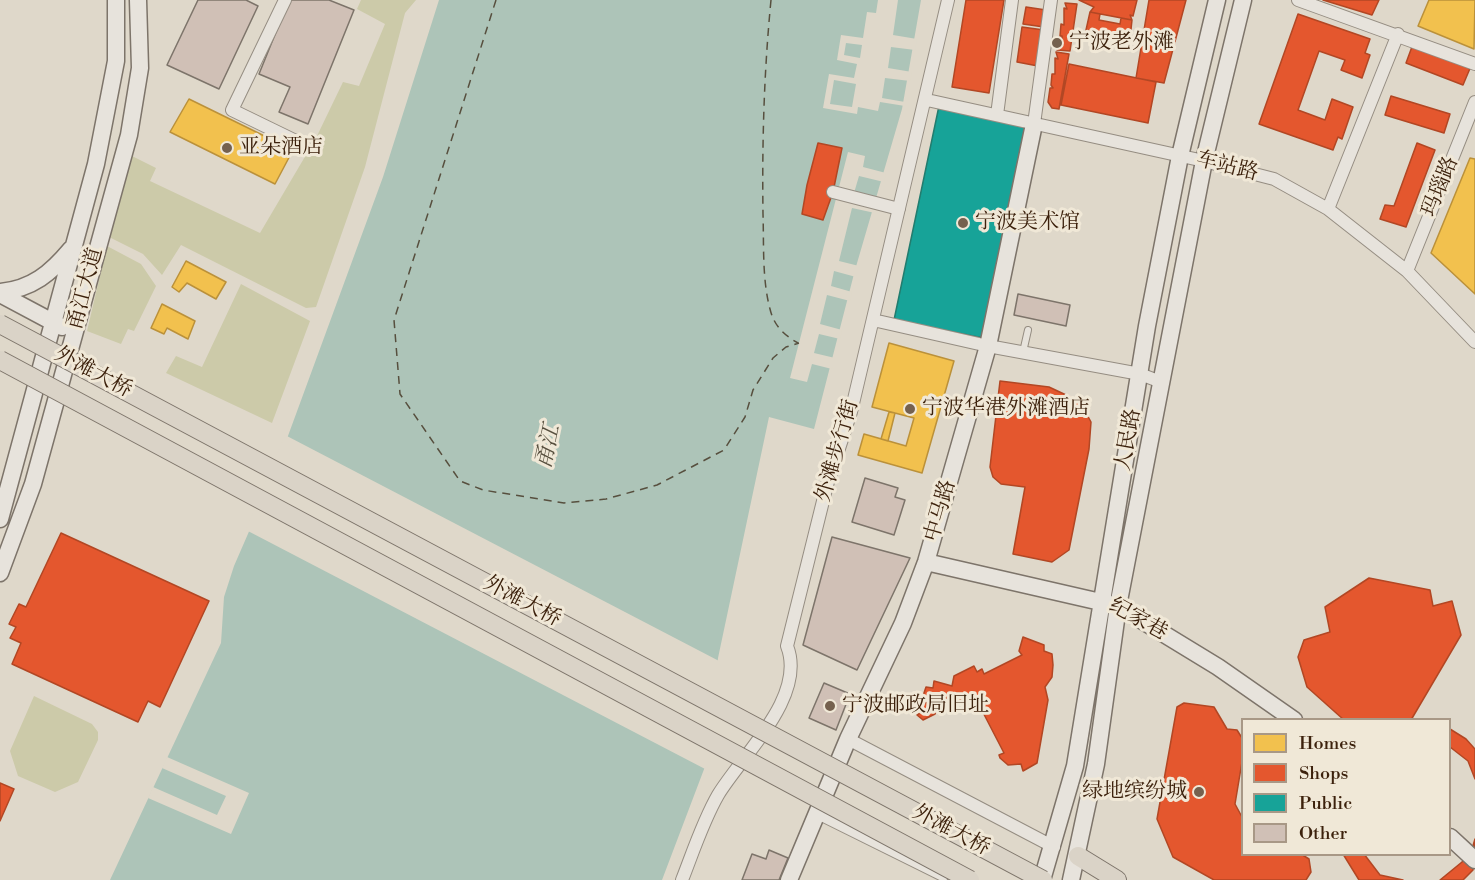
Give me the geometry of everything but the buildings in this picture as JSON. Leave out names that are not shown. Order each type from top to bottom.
[{"type":"main road","name":"外滩大桥","points":[[0,324],[1043,880]]},
{"type":"main road","name":"外滩大桥","points":[[0,360],[970,880]]},
{"type":"main road","points":[[1078,856],[1117,880]]},
{"type":"street","name":"甬江大道","points":[[0,519],[96,164],[114,72],[116,0]]},
{"type":"street","name":"甬江大道","points":[[0,573],[33,484],[129,135],[140,68],[138,0]]},
{"type":"street","points":[[285,0],[232,110],[304,145],[302,149]]},
{"type":"street","name":"外滩步行街","points":[[682,880],[718,796],[761,736],[785,696],[792,658],[788,646],[827,485],[851,412],[927,100],[948,0]]},
{"type":"street","points":[[997,116],[1012,0]]},
{"type":"street","points":[[1034,124],[1051,0]]},
{"type":"street","name":"人民路","points":[[1043,880],[1075,766],[1140,374],[1180,156],[1217,0]]},
{"type":"street","name":"人民路","points":[[1071,880],[1096,764],[1118,606],[1203,161],[1243,0]]},
{"type":"street","points":[[1298,0],[1398,34],[1475,64]]},
{"type":"street","points":[[1328,209],[1398,34]]},
{"type":"street","name":"车站路","points":[[927,100],[1274,179],[1328,209],[1407,271],[1475,342]]},
{"type":"street","name":"玛瑙路","points":[[1407,271],[1475,102]]},
{"type":"street","name":"中马路","points":[[789,880],[848,739],[903,623],[926,562],[988,346],[1034,124]]},
{"type":"street","points":[[833,192],[899,209]]},
{"type":"street","points":[[0,293],[21,288],[51,273],[74,246]]},
{"type":"street","points":[[0,293],[74,332]]},
{"type":"street","points":[[873,320],[988,346],[1140,374],[1161,382]]},
{"type":"street","name":"纪家巷","points":[[926,562],[1102,600],[1118,606],[1218,667],[1291,718]]},
{"type":"street","points":[[848,739],[1053,847]]},
{"type":"street","points":[[818,813],[953,880]]},
{"type":"street","points":[[1451,839],[1475,860]]},
{"type":"lane","points":[[1023,352],[1028,330]]},
{"type":"shaded area","points":[[361,0],[416,0],[405,13],[365,167],[316,307],[306,308],[181,245],[162,275],[143,254],[109,237],[130,155],[156,168],[150,181],[260,233],[316,138],[343,82],[359,86],[385,24],[357,9]]},
{"type":"shaded area","points":[[107,246],[141,264],[156,286],[134,331],[128,329],[121,344],[87,331]]},
{"type":"shaded area","points":[[241,284],[310,321],[272,423],[166,373],[176,356],[202,367]]},
{"type":"shaded area","points":[[34,696],[92,724],[98,732],[98,740],[78,782],[55,792],[18,776],[10,751]]},
{"type":"water","name":"甬江","points":[[439,0],[921,0],[902,109],[855,270],[814,429],[769,417],[718,658],[706,764],[662,880],[110,880],[221,643],[224,597],[234,566],[274,474],[383,177]]},
{"type":"pier","points":[[878,0],[898,0],[893,35],[917,39],[915,50],[891,47],[888,68],[912,72],[910,81],[885,78],[882,98],[905,102],[905,106],[880,102],[878,111],[858,107],[857,114],[823,108],[829,74],[854,78],[857,64],[837,60],[841,35],[863,38],[867,12],[876,13]],"holes":[[[846,43],[862,45],[860,58],[844,55]],[[834,80],[856,84],[852,107],[830,104]]]},
{"type":"pier","points":[[848,152],[865,156],[863,167],[886,173],[884,182],[859,176],[854,193],[879,199],[875,213],[852,208],[839,261],[859,266],[856,277],[834,271],[831,286],[852,292],[850,301],[827,295],[820,324],[842,330],[840,339],[819,334],[814,353],[835,358],[832,369],[812,364],[807,382],[790,378]]},
{"type":"pier","points":[[285,435],[721,662],[707,770],[246,530]]},
{"type":"pier","points":[[167,757],[249,793],[231,834],[148,798],[153,787],[217,815],[226,796],[162,768]]},
{"type":"ferry route","points":[[496,0],[394,320],[400,394],[460,481],[483,490],[564,503],[606,499],[657,485],[724,450],[745,417],[753,390],[773,358],[786,347],[799,343]]},
{"type":"ferry route","points":[[771,0],[763,134],[765,274],[767,298],[774,320],[784,333],[798,343]]},
{"type":"place","name":"宁波老外滩","points":[[1057,43]]},
{"type":"place","name":"亚朵酒店","points":[[227,148]]},
{"type":"place","name":"宁波美术馆","points":[[963,223]]},
{"type":"place","name":"宁波华港外滩酒店","points":[[910,409]]},
{"type":"place","name":"宁波邮政局旧址","points":[[830,706]]},
{"type":"place","name":"绿地缤纷城","points":[[1199,792]]}]
